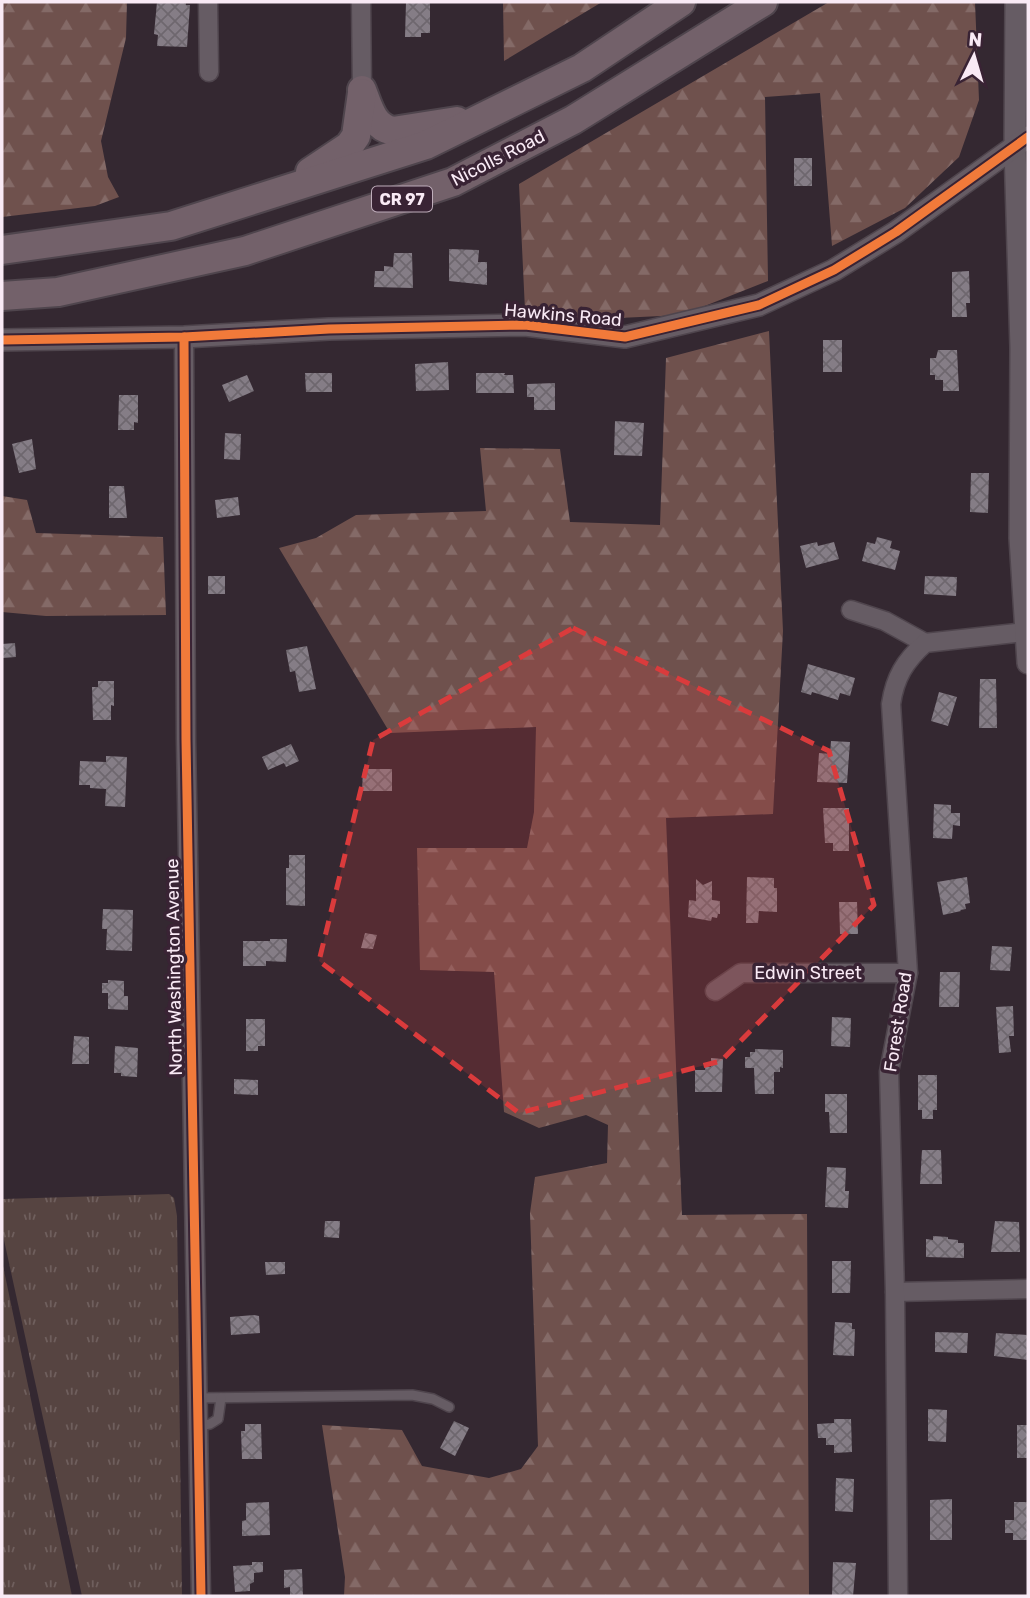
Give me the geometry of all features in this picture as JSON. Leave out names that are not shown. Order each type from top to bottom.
[{"type":"highway","name":"CR 97","points":[[2,250],[171,226],[426,145],[582,68],[681,2]]},
{"type":"highway","name":"Nicolls Road","points":[[2,296],[58,292],[245,251],[453,182],[573,120],[763,2]]},
{"type":"highway","points":[[362,90],[373,117],[380,126],[393,131],[484,116]]},
{"type":"highway","points":[[282,190],[349,146],[356,136],[362,90]]},
{"type":"street","points":[[208,2],[209,72]]},
{"type":"street","points":[[361,2],[362,90]]},
{"type":"street","points":[[1016,2],[1022,142],[1021,348],[1025,632],[1028,663]]},
{"type":"street","name":"Hawkins Road","points":[[2,340],[184,337],[329,329],[526,325],[625,337],[759,305],[834,270],[896,232],[1022,142]]},
{"type":"street","name":"North Washington Avenue","points":[[184,337],[186,729],[201,1596]]},
{"type":"street","points":[[851,610],[885,621],[925,643],[1025,632]]},
{"type":"street","name":"Forest Road","points":[[898,1596],[895,1292],[889,1072],[908,973],[891,704],[901,670],[925,643]]},
{"type":"street","name":"Edwin Street","points":[[715,991],[741,973],[908,973]]},
{"type":"street","points":[[895,1292],[1028,1289]]},
{"type":"lane","points":[[197,1398],[412,1395],[433,1399],[449,1407]]},
{"type":"lane","points":[[198,1426],[218,1419],[220,1398]]},
{"type":"highlighted area","points":[[573,628],[829,751],[874,905],[721,1061],[519,1113],[319,961],[373,740]]},
{"type":"green space","points":[[2,2],[127,2],[126,38],[101,141],[108,177],[119,197],[95,206],[2,217]]},
{"type":"green space","points":[[503,2],[602,2],[504,61]]},
{"type":"green space","points":[[829,2],[975,2],[979,100],[959,157],[905,208],[832,246],[820,93],[765,97],[768,281],[682,315],[577,320],[525,310],[519,184]]},
{"type":"green space","points":[[769,331],[783,631],[773,814],[666,818],[682,1215],[807,1214],[809,1596],[344,1596],[345,1577],[322,1425],[402,1430],[422,1466],[489,1478],[521,1469],[538,1446],[530,1213],[535,1177],[607,1163],[608,1125],[586,1115],[539,1128],[504,1112],[494,972],[420,970],[417,848],[527,848],[534,812],[536,727],[390,733],[279,548],[316,538],[356,515],[486,511],[480,448],[560,449],[570,522],[660,525],[666,358]]},
{"type":"green space","points":[[2,496],[27,500],[36,533],[163,537],[166,615],[46,616],[2,612]]},
{"type":"green space","points":[[169,1194],[174,1198],[177,1216],[182,1596],[82,1596],[2,1231],[3,1199]]},
{"type":"green space","points":[[2,1261],[72,1596],[2,1596]]},
{"type":"building","points":[[157,2],[186,2],[186,5],[190,5],[187,47],[157,46],[158,35],[154,34]]},
{"type":"building","points":[[406,2],[430,2],[430,33],[421,33],[421,37],[405,37]]},
{"type":"building","points":[[794,158],[812,158],[812,186],[794,186]]},
{"type":"building","points":[[449,249],[479,250],[478,262],[487,262],[487,285],[449,281]]},
{"type":"building","points":[[394,253],[412,253],[413,288],[374,287],[375,271],[384,271],[384,266],[393,267]]},
{"type":"building","points":[[969,271],[970,303],[966,303],[967,317],[952,317],[952,272]]},
{"type":"building","points":[[823,340],[842,340],[842,372],[823,372]]},
{"type":"building","points":[[938,350],[957,350],[959,391],[943,391],[943,380],[935,380],[935,375],[930,375],[930,358],[936,358]]},
{"type":"building","points":[[448,362],[449,390],[416,391],[415,364]]},
{"type":"building","points":[[305,373],[332,373],[332,392],[306,392]]},
{"type":"building","points":[[476,373],[513,375],[514,393],[476,393]]},
{"type":"building","points":[[247,375],[254,391],[229,402],[222,385]]},
{"type":"building","points":[[555,383],[555,410],[534,410],[534,397],[527,397],[527,384]]},
{"type":"building","points":[[119,395],[138,395],[138,423],[134,422],[134,430],[118,430]]},
{"type":"building","points":[[615,421],[644,423],[642,456],[614,455]]},
{"type":"building","points":[[225,433],[241,434],[240,460],[224,459]]},
{"type":"building","points":[[32,439],[36,469],[19,473],[12,444]]},
{"type":"building","points":[[971,473],[989,473],[988,513],[970,512]]},
{"type":"building","points":[[109,486],[124,486],[127,518],[109,518]]},
{"type":"building","points":[[238,497],[240,515],[217,518],[215,500]]},
{"type":"building","points":[[877,537],[892,541],[890,548],[900,551],[895,570],[862,561],[867,542],[875,544]]},
{"type":"building","points":[[817,542],[818,546],[834,542],[839,559],[806,568],[800,546]]},
{"type":"building","points":[[208,576],[225,576],[225,594],[208,594]]},
{"type":"building","points":[[925,576],[957,577],[956,596],[924,594]]},
{"type":"building","points":[[15,643],[16,657],[2,658],[2,644]]},
{"type":"building","points":[[307,646],[316,689],[299,692],[295,671],[290,672],[286,650]]},
{"type":"building","points":[[808,664],[855,678],[850,696],[840,693],[838,700],[812,692],[811,695],[801,692]]},
{"type":"building","points":[[980,679],[996,679],[997,728],[979,728]]},
{"type":"building","points":[[98,681],[114,681],[111,720],[93,720],[92,687],[98,687]]},
{"type":"building","points":[[939,692],[957,697],[948,726],[931,721]]},
{"type":"building","points":[[831,741],[850,742],[847,783],[817,782],[819,753],[830,754]]},
{"type":"building","points":[[291,744],[299,761],[286,767],[284,763],[268,770],[262,757]]},
{"type":"building","points":[[106,756],[127,757],[125,807],[105,806],[106,789],[79,785],[80,761],[106,762]]},
{"type":"building","points":[[363,769],[392,769],[392,791],[362,791]]},
{"type":"building","points":[[934,804],[951,805],[951,813],[960,813],[960,826],[953,825],[952,839],[933,838]]},
{"type":"building","points":[[823,808],[849,808],[849,851],[833,851],[833,843],[825,843]]},
{"type":"building","points":[[289,855],[305,855],[305,906],[286,905],[286,868],[289,868]]},
{"type":"building","points":[[747,877],[774,878],[774,888],[777,888],[777,912],[759,911],[758,923],[746,923]]},
{"type":"building","points":[[967,877],[970,903],[965,904],[966,909],[943,915],[937,882]]},
{"type":"building","points":[[696,879],[703,885],[712,881],[712,900],[720,901],[720,914],[717,918],[712,917],[711,921],[688,917],[689,900],[696,901]]},
{"type":"building","points":[[839,902],[857,902],[858,934],[840,934]]},
{"type":"building","points":[[103,909],[133,910],[132,951],[106,950],[107,929],[102,929]]},
{"type":"building","points":[[365,933],[377,935],[373,949],[361,948]]},
{"type":"building","points":[[287,939],[286,962],[266,961],[266,966],[243,966],[243,941]]},
{"type":"building","points":[[992,946],[1012,947],[1010,971],[990,970]]},
{"type":"building","points":[[940,972],[960,972],[959,1007],[939,1007]]},
{"type":"building","points":[[108,980],[124,981],[128,1010],[108,1009],[108,993],[102,993],[102,983],[108,983]]},
{"type":"building","points":[[1013,1006],[1014,1036],[1009,1036],[1011,1052],[999,1053],[996,1007]]},
{"type":"building","points":[[832,1017],[851,1018],[850,1047],[831,1046]]},
{"type":"building","points":[[246,1019],[265,1019],[265,1046],[258,1046],[258,1051],[246,1051]]},
{"type":"building","points":[[74,1036],[89,1037],[89,1064],[72,1064]]},
{"type":"building","points":[[115,1046],[138,1048],[137,1077],[114,1073]]},
{"type":"building","points":[[755,1049],[783,1050],[783,1068],[780,1067],[780,1072],[774,1072],[774,1094],[755,1094],[754,1068],[745,1068],[745,1057],[750,1057],[750,1052],[755,1052]]},
{"type":"building","points":[[711,1058],[723,1059],[722,1092],[695,1092],[695,1070],[711,1067]]},
{"type":"building","points":[[918,1075],[937,1075],[937,1110],[933,1110],[933,1119],[922,1119],[922,1110],[918,1110]]},
{"type":"building","points":[[234,1079],[258,1080],[258,1095],[234,1094]]},
{"type":"building","points":[[825,1094],[847,1094],[847,1133],[830,1133],[829,1112],[825,1112]]},
{"type":"building","points":[[922,1150],[941,1150],[942,1184],[920,1184]]},
{"type":"building","points":[[827,1167],[846,1168],[845,1191],[849,1191],[848,1208],[825,1207]]},
{"type":"building","points":[[325,1221],[340,1221],[339,1238],[324,1237]]},
{"type":"building","points":[[995,1221],[1019,1222],[1020,1252],[991,1252]]},
{"type":"building","points":[[933,1236],[948,1237],[958,1240],[958,1243],[964,1243],[964,1258],[926,1257],[926,1239],[933,1240]]},
{"type":"building","points":[[832,1261],[851,1261],[850,1293],[832,1293]]},
{"type":"building","points":[[265,1262],[285,1262],[285,1274],[266,1275]]},
{"type":"building","points":[[259,1316],[260,1333],[231,1335],[230,1317]]},
{"type":"building","points":[[835,1322],[852,1323],[852,1329],[855,1329],[854,1356],[833,1355]]},
{"type":"building","points":[[935,1332],[968,1333],[967,1353],[935,1352]]},
{"type":"building","points":[[996,1333],[1028,1335],[1028,1360],[994,1356]]},
{"type":"building","points":[[928,1409],[947,1410],[946,1442],[928,1441]]},
{"type":"building","points":[[834,1419],[851,1419],[852,1452],[834,1453],[834,1445],[826,1445],[826,1438],[818,1438],[817,1424],[834,1423]]},
{"type":"building","points":[[454,1421],[469,1428],[455,1456],[440,1448]]},
{"type":"building","points":[[245,1424],[261,1424],[262,1459],[242,1459],[241,1431],[245,1431]]},
{"type":"building","points":[[1017,1425],[1028,1425],[1028,1458],[1017,1458]]},
{"type":"building","points":[[836,1478],[854,1479],[853,1512],[835,1511]]},
{"type":"building","points":[[952,1499],[952,1540],[930,1540],[930,1500]]},
{"type":"building","points":[[269,1502],[270,1535],[242,1536],[246,1503]]},
{"type":"building","points":[[1014,1502],[1028,1502],[1028,1540],[1013,1540],[1013,1533],[1005,1533],[1005,1520],[1014,1520]]},
{"type":"building","points":[[252,1562],[263,1562],[263,1572],[254,1573],[250,1591],[235,1592],[233,1566],[252,1565]]},
{"type":"building","points":[[833,1562],[856,1563],[853,1596],[832,1596]]},
{"type":"building","points":[[302,1569],[303,1596],[290,1596],[290,1587],[284,1588],[284,1570]]},
{"type":"cycle path","points":[[2,340],[184,337],[329,329],[525,325],[625,337],[759,305],[834,270],[896,232],[1028,137]]},
{"type":"cycle path","points":[[184,337],[186,740],[201,1596]]}]
